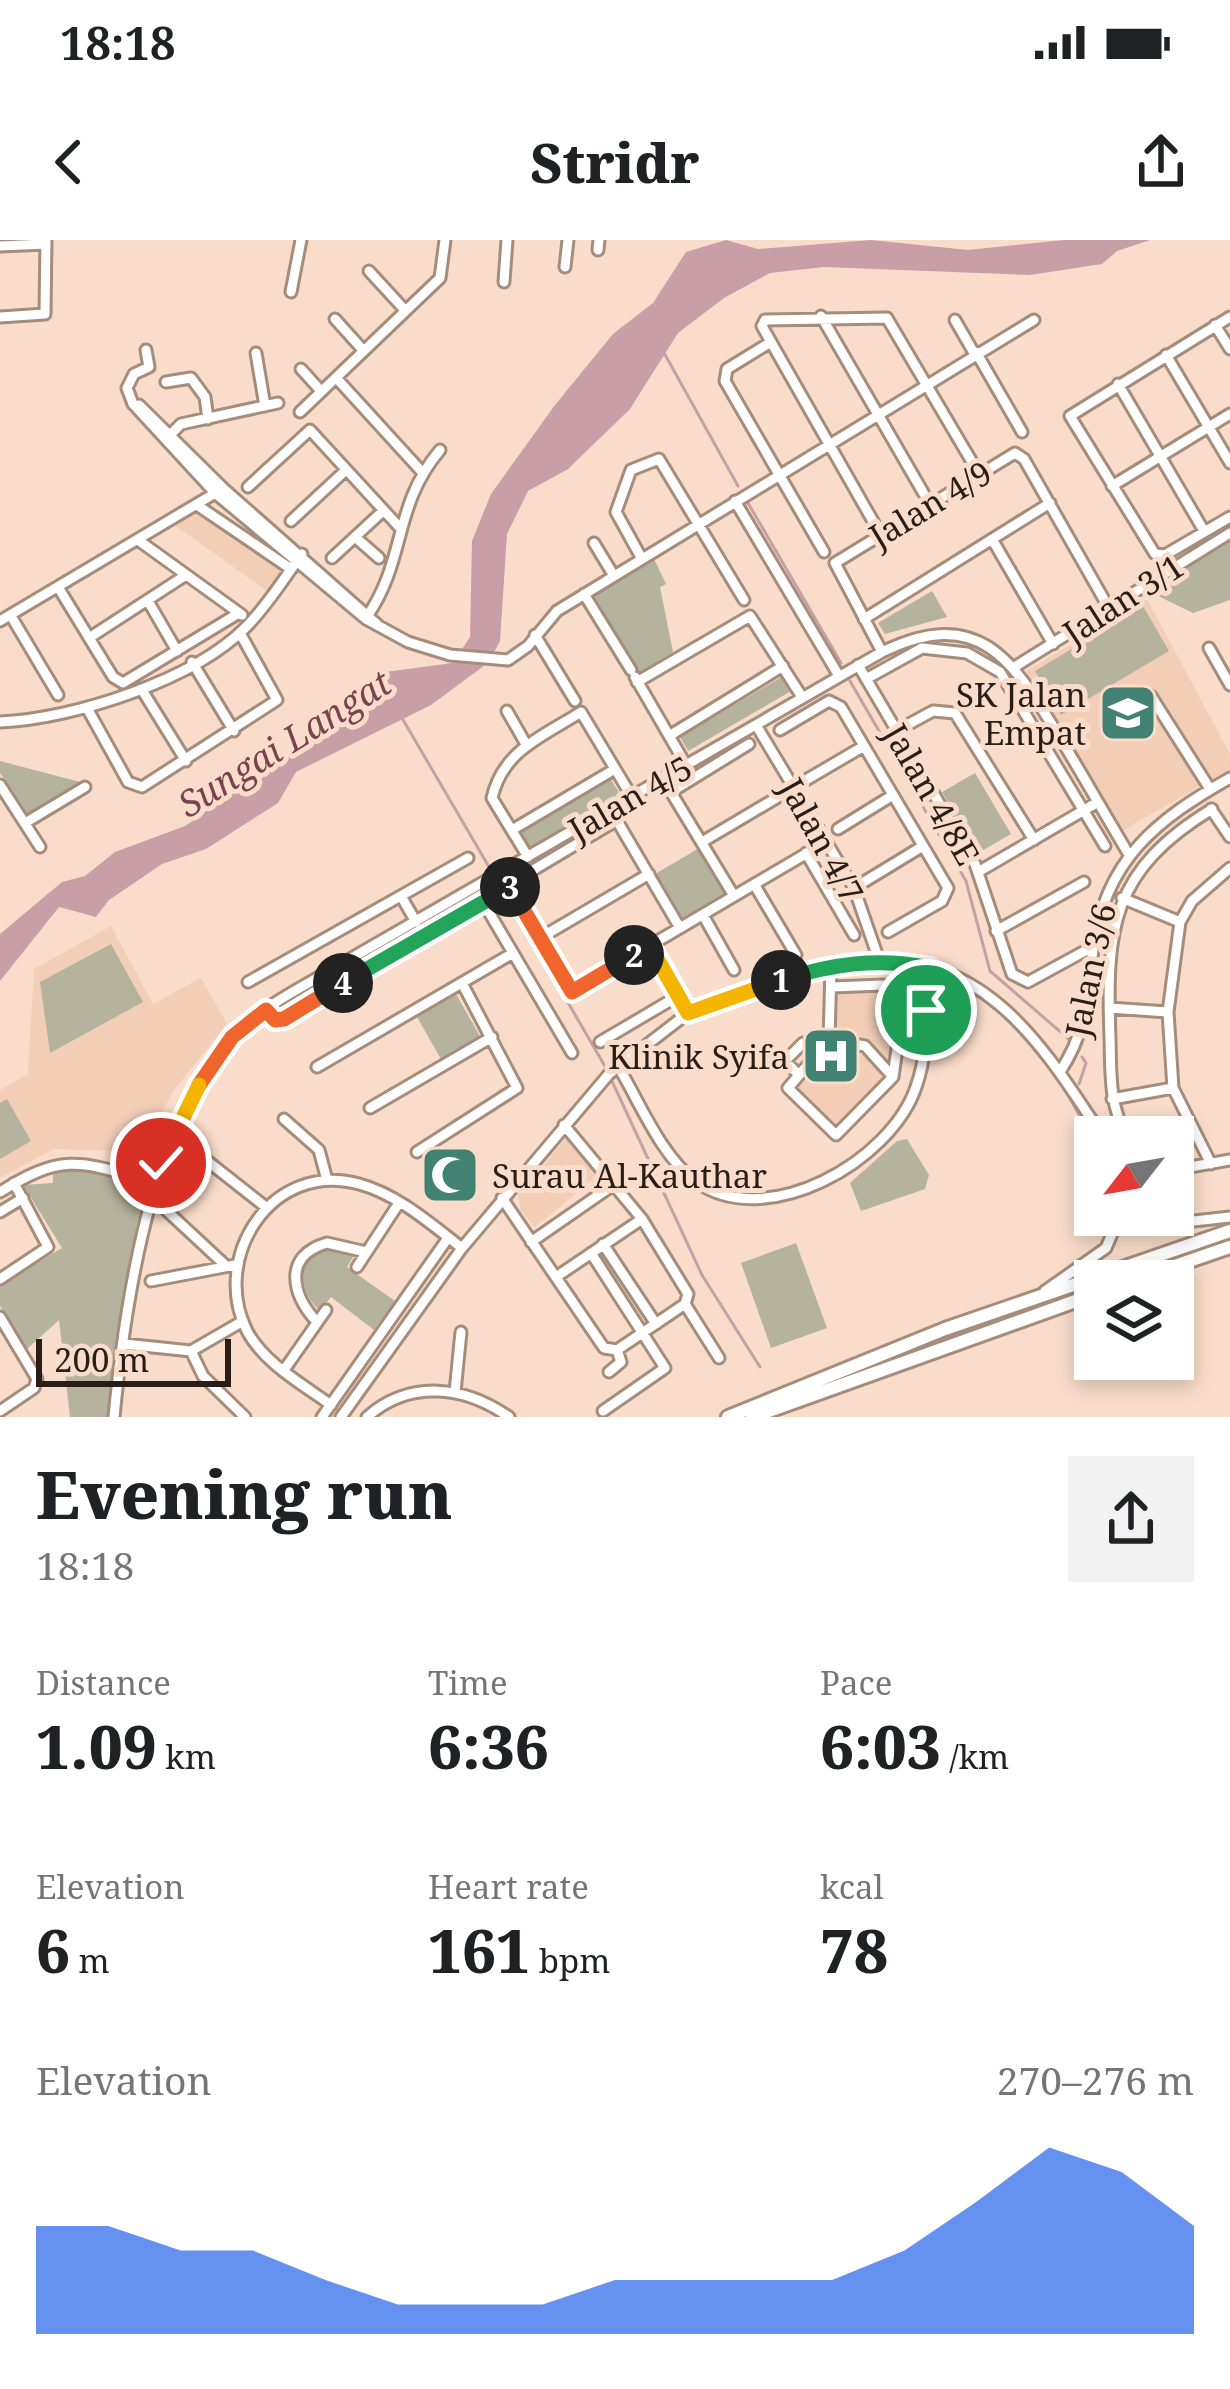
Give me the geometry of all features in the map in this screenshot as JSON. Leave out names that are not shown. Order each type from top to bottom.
[{"type":"main road","points":[[728,1417],[1025,1303],[1230,1231]]},
{"type":"main road","points":[[1193,1260],[1230,1247]]},
{"type":"main road","points":[[752,1417],[862,1368],[1074,1301]]},
{"type":"street","points":[[292,292],[302,240]]},
{"type":"street","points":[[300,412],[403,308],[440,278],[445,240]]},
{"type":"street","points":[[504,282],[507,240]]},
{"type":"street","points":[[565,267],[568,240]]},
{"type":"street","points":[[0,246],[46,242],[46,310],[42,315],[0,317]]},
{"type":"street","points":[[369,271],[403,308]]},
{"type":"street","points":[[821,316],[924,494]]},
{"type":"street","points":[[1230,316],[1073,409],[1071,419],[1155,554],[1165,556],[1230,517]]},
{"type":"street","points":[[874,523],[763,321],[887,318],[972,462]]},
{"type":"street","points":[[334,319],[362,349]]},
{"type":"street","points":[[956,320],[1022,432]]},
{"type":"street","points":[[146,350],[149,367],[134,374],[127,388],[132,400],[219,491],[297,561],[432,650],[500,661],[516,656],[545,620],[584,594],[1034,320]]},
{"type":"street","points":[[1215,325],[1230,350]]},
{"type":"street","points":[[771,342],[724,375],[824,553]]},
{"type":"street","points":[[256,353],[265,406]]},
{"type":"street","points":[[1166,355],[1230,463]]},
{"type":"street","points":[[301,369],[321,391]]},
{"type":"street","points":[[166,382],[191,378],[199,384],[208,418]]},
{"type":"street","points":[[339,381],[422,472]]},
{"type":"street","points":[[1118,384],[1204,531]]},
{"type":"street","points":[[167,437],[181,424],[278,404]]},
{"type":"street","points":[[1112,486],[1230,414]]},
{"type":"street","points":[[248,487],[310,430],[401,529]]},
{"type":"street","points":[[374,615],[411,489],[440,450]]},
{"type":"street","name":"Jalan 4/9","points":[[882,652],[836,570],[842,556],[1015,453],[1024,459],[1110,610]]},
{"type":"street","points":[[642,559],[616,512],[631,470],[648,459],[664,462],[744,600]]},
{"type":"street","points":[[291,521],[346,470]]},
{"type":"street","points":[[58,695],[5,619],[219,491]]},
{"type":"street","points":[[732,503],[839,676]]},
{"type":"street","points":[[864,619],[1050,503]]},
{"type":"street","points":[[197,505],[297,561],[374,615]]},
{"type":"street","points":[[332,558],[383,511]]},
{"type":"street","name":"Jalan 3/1","points":[[1016,666],[1230,533]]},
{"type":"street","points":[[355,537],[380,558]]},
{"type":"street","points":[[992,539],[1053,644]]},
{"type":"street","points":[[138,541],[251,621]]},
{"type":"street","points":[[594,543],[614,576]]},
{"type":"street","points":[[0,722],[87,707],[142,690],[240,633],[297,561]]},
{"type":"street","points":[[89,638],[186,575]]},
{"type":"street","points":[[58,587],[112,677],[123,682],[239,613]]},
{"type":"street","points":[[584,594],[686,764]]},
{"type":"street","points":[[148,601],[177,651]]},
{"type":"street","points":[[634,677],[750,616],[802,698]]},
{"type":"street","points":[[87,707],[134,788],[272,706],[274,694],[240,633]]},
{"type":"street","points":[[535,635],[575,701]]},
{"type":"street","name":"Jalan 4/5","points":[[114,1417],[154,1183],[173,1134],[232,1037],[336,967],[882,652],[919,637],[953,636],[989,646],[1016,666]]},
{"type":"street","points":[[866,679],[922,648],[953,649],[983,660],[1007,681],[1105,846]]},
{"type":"street","points":[[1209,649],[1230,685]]},
{"type":"street","points":[[192,662],[234,731]]},
{"type":"street","name":"Jalan 4/8E","points":[[858,665],[978,872],[1008,968],[1024,982],[1094,946]]},
{"type":"street","points":[[669,736],[783,666]]},
{"type":"street","points":[[1016,666],[1128,853]]},
{"type":"street","points":[[142,690],[186,761]]},
{"type":"street","points":[[1150,696],[1230,837]]},
{"type":"street","points":[[780,730],[829,701],[841,707],[948,889],[942,902],[888,932]]},
{"type":"street","points":[[507,711],[527,746]]},
{"type":"street","points":[[896,730],[933,711],[955,713],[1034,840]]},
{"type":"street","points":[[528,857],[492,798],[503,763],[581,712],[632,797]]},
{"type":"street","name":"Jalan 4/7","points":[[756,725],[789,790],[854,888],[879,959]]},
{"type":"street","points":[[671,792],[749,744]]},
{"type":"street","points":[[701,842],[864,746]]},
{"type":"street","points":[[512,830],[615,769]]},
{"type":"street","points":[[663,778],[734,896]]},
{"type":"street","name":"Jalan 3/6","points":[[1060,1072],[1084,1030],[1101,906],[1128,853],[1157,823],[1230,778]]},
{"type":"street","points":[[0,784],[40,847]]},
{"type":"street","points":[[25,823],[86,787]]},
{"type":"street","points":[[838,829],[893,795]]},
{"type":"street","points":[[978,872],[1098,802]]},
{"type":"street","points":[[611,809],[680,928]]},
{"type":"street","points":[[1118,1116],[1112,1100],[1108,951],[1122,898],[1147,859],[1212,809]]},
{"type":"street","points":[[266,1010],[275,1020],[284,1019],[617,820]]},
{"type":"street","points":[[509,886],[572,992],[826,842]]},
{"type":"street","points":[[854,888],[923,846]]},
{"type":"street","points":[[806,853],[854,935]]},
{"type":"street","points":[[248,982],[468,858]]},
{"type":"street","points":[[1211,1164],[1173,1088],[1168,1012],[1180,922],[1192,901],[1230,868]]},
{"type":"street","points":[[540,938],[649,874]]},
{"type":"street","points":[[996,932],[1084,881]]},
{"type":"street","points":[[754,884],[796,956]]},
{"type":"street","points":[[475,888],[572,1053]]},
{"type":"street","points":[[401,896],[416,922]]},
{"type":"street","points":[[1122,898],[1180,922]]},
{"type":"street","points":[[703,915],[734,970]]},
{"type":"street","points":[[322,941],[336,967]]},
{"type":"street","points":[[650,946],[688,1013]]},
{"type":"street","points":[[317,1067],[513,953]]},
{"type":"street","points":[[341,1417],[462,1248],[564,1125],[618,1066],[688,1013],[831,967],[879,959],[930,968],[965,979],[998,1000],[1060,1072],[1089,1116]]},
{"type":"street","points":[[831,967],[829,1040],[788,1088],[836,1135],[893,1077],[902,1013],[896,994],[883,985],[832,987]]},
{"type":"street","points":[[618,1066],[676,1161],[700,1184],[754,1196],[813,1184],[852,1164],[898,1123],[916,1088],[930,968]]},
{"type":"street","points":[[417,1152],[512,1095],[516,1079],[461,983]]},
{"type":"street","points":[[600,1042],[678,996]]},
{"type":"street","points":[[1109,1009],[1168,1012]]},
{"type":"street","points":[[370,1108],[492,1036]]},
{"type":"street","points":[[829,1040],[865,1046],[893,1077]]},
{"type":"street","points":[[1112,1100],[1173,1088]]},
{"type":"street","points":[[284,1119],[319,1150],[327,1180]]},
{"type":"street","points":[[564,1125],[642,1219],[688,1294],[686,1304],[719,1358]]},
{"type":"street","points":[[173,1134],[267,1208]]},
{"type":"street","points":[[0,1192],[45,1165],[69,1160],[154,1183]]},
{"type":"street","points":[[1194,1167],[1230,1160]]},
{"type":"street","points":[[151,1281],[229,1264],[267,1208],[299,1187],[327,1180],[356,1183],[399,1203],[462,1248]]},
{"type":"street","points":[[0,1279],[48,1247],[14,1183]]},
{"type":"street","points":[[531,1242],[616,1183]]},
{"type":"street","points":[[0,1212],[23,1198]]},
{"type":"street","points":[[502,1198],[604,1348],[617,1350],[686,1304]]},
{"type":"street","points":[[357,1267],[399,1203]]},
{"type":"street","points":[[166,1210],[229,1264],[243,1322],[255,1344],[331,1405]]},
{"type":"street","points":[[1194,1221],[1230,1217]]},
{"type":"street","points":[[556,1277],[642,1219]]},
{"type":"street","points":[[1025,1303],[1092,1262],[1111,1236]]},
{"type":"street","points":[[322,1417],[448,1238]]},
{"type":"street","points":[[317,1322],[295,1289],[294,1274],[302,1258],[327,1243],[366,1252]]},
{"type":"street","points":[[603,1244],[656,1324]]},
{"type":"street","points":[[591,1253],[665,1368],[603,1411]]},
{"type":"street","points":[[284,1370],[326,1310]]},
{"type":"street","points":[[0,1317],[37,1379],[34,1388],[2,1413]]},
{"type":"street","points":[[124,1344],[191,1351],[243,1322]]},
{"type":"street","points":[[455,1392],[461,1332]]},
{"type":"street","points":[[609,1372],[621,1362],[617,1350]]},
{"type":"street","points":[[191,1351],[203,1376],[239,1415]]},
{"type":"street","points":[[368,1417],[403,1395],[455,1392],[509,1417]]},
{"type":"shaded area","points":[[726,240],[758,249],[871,240],[968,250],[1064,240],[1150,240],[1117,251],[1102,264],[1030,275],[824,267],[770,273],[724,298],[678,333],[630,409],[568,469],[528,491],[507,534],[500,641],[489,662],[431,705],[296,772],[278,803],[206,849],[162,864],[109,900],[96,917],[59,907],[0,981],[0,934],[62,882],[85,876],[115,852],[185,826],[337,719],[354,690],[385,672],[453,663],[470,637],[472,541],[491,494],[613,334],[653,303],[686,252]]},
{"type":"shaded area","points":[[198,509],[287,569],[270,593],[173,524]]},
{"type":"shaded area","points":[[1230,541],[1230,600],[1193,613],[1156,595],[1191,562]]},
{"type":"shaded area","points":[[653,557],[666,584],[660,587],[673,652],[638,674],[591,596]]},
{"type":"shaded area","points":[[932,591],[947,617],[885,634],[878,623]]},
{"type":"shaded area","name":"SK Jalan Empat","points":[[1147,599],[1230,754],[1230,769],[1122,831],[1026,671]]},
{"type":"shaded area","points":[[1143,606],[1169,651],[1061,715],[1035,671]]},
{"type":"shaded area","points":[[783,676],[791,691],[688,751],[680,737]]},
{"type":"shaded area","points":[[0,761],[84,783],[27,815],[0,773]]},
{"type":"shaded area","points":[[975,773],[1011,834],[978,853],[942,792]]},
{"type":"shaded area","points":[[610,778],[620,794],[529,848],[520,832]]},
{"type":"shaded area","points":[[701,847],[728,893],[682,920],[655,874]]},
{"type":"shaded area","points":[[111,926],[153,1004],[201,978],[227,1024],[174,1090],[145,1143],[129,1151],[54,1149],[0,1178],[0,1090],[28,1074],[34,969]]},
{"type":"shaded area","points":[[111,944],[143,1002],[50,1053],[40,982]]},
{"type":"shaded area","points":[[835,990],[889,990],[899,1014],[890,1077],[836,1131],[792,1087],[831,1042]]},
{"type":"shaded area","points":[[456,994],[481,1038],[442,1061],[417,1017]]},
{"type":"shaded area","points":[[7,1099],[31,1141],[0,1159],[0,1103]]},
{"type":"shaded area","points":[[566,1138],[592,1165],[596,1177],[535,1227],[521,1211],[518,1196]]},
{"type":"shaded area","points":[[907,1139],[929,1175],[925,1189],[861,1211],[850,1183],[897,1141]]},
{"type":"shaded area","points":[[84,1165],[148,1187],[114,1417],[70,1417],[59,1320],[26,1350],[0,1306],[0,1285],[62,1248],[23,1185],[53,1183],[53,1166]]},
{"type":"shaded area","points":[[796,1243],[827,1328],[771,1348],[741,1263]]},
{"type":"shaded area","points":[[335,1247],[355,1254],[347,1267],[395,1301],[374,1330],[331,1297],[320,1311],[306,1292],[306,1262],[312,1254]]},
{"type":"waterway","points":[[663,351],[738,486]]},
{"type":"waterway","points":[[748,503],[841,663]]},
{"type":"waterway","points":[[850,681],[966,881],[990,971],[1071,1041]]},
{"type":"waterway","points":[[402,718],[492,872]]},
{"type":"waterway","points":[[505,894],[606,1068]]},
{"type":"waterway","points":[[1079,1084],[1086,1063],[1082,1057]]},
{"type":"waterway","points":[[611,1079],[702,1275],[760,1367]]},
{"type":"waterway","points":[[1067,1093],[1080,1116]]},
{"type":"place","name":"SK Jalan Empat","points":[[1128,713]]},
{"type":"place","name":"Klinik Syifa","points":[[831,1056]]},
{"type":"place","name":"Surau Al-Kauthar","points":[[450,1175]]},
{"type":"route","points":[[161,1163],[195,1091],[232,1037],[250,1021],[266,1010],[275,1020],[284,1019],[509,886],[572,992],[650,946],[688,1013],[790,977],[879,959],[930,968],[926,1010]]},
{"type":"water label","name":"Sungai Langat","points":[[284,743]]}]
